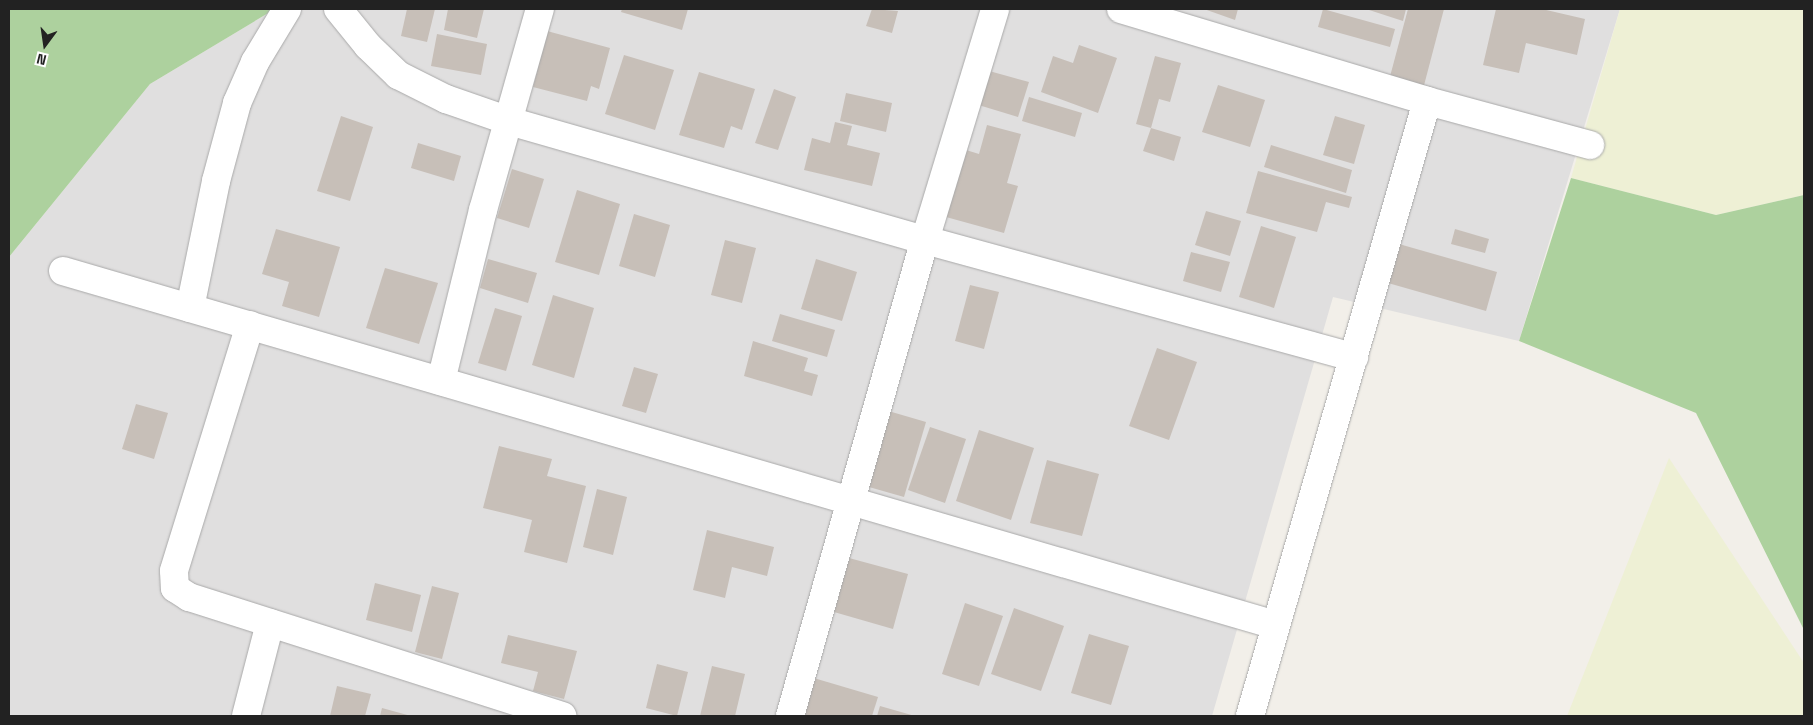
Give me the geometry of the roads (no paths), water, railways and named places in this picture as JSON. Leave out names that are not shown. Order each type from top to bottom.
[{"type":"street","points":[[190,308],[216,181],[237,103],[255,62],[287,9]]},
{"type":"street","points":[[338,9],[368,46],[398,75],[446,100],[509,121],[925,240],[1354,357]]},
{"type":"street","points":[[441,381],[483,210],[540,9]]},
{"type":"street","points":[[790,716],[925,240],[995,9]]},
{"type":"street","points":[[1121,9],[1427,101],[1590,146]]},
{"type":"street","points":[[1250,716],[1427,101]]},
{"type":"street","points":[[63,271],[1275,625]]},
{"type":"street","points":[[250,325],[174,571],[175,588],[189,597],[562,716]]},
{"type":"street","points":[[246,716],[270,623]]}]
